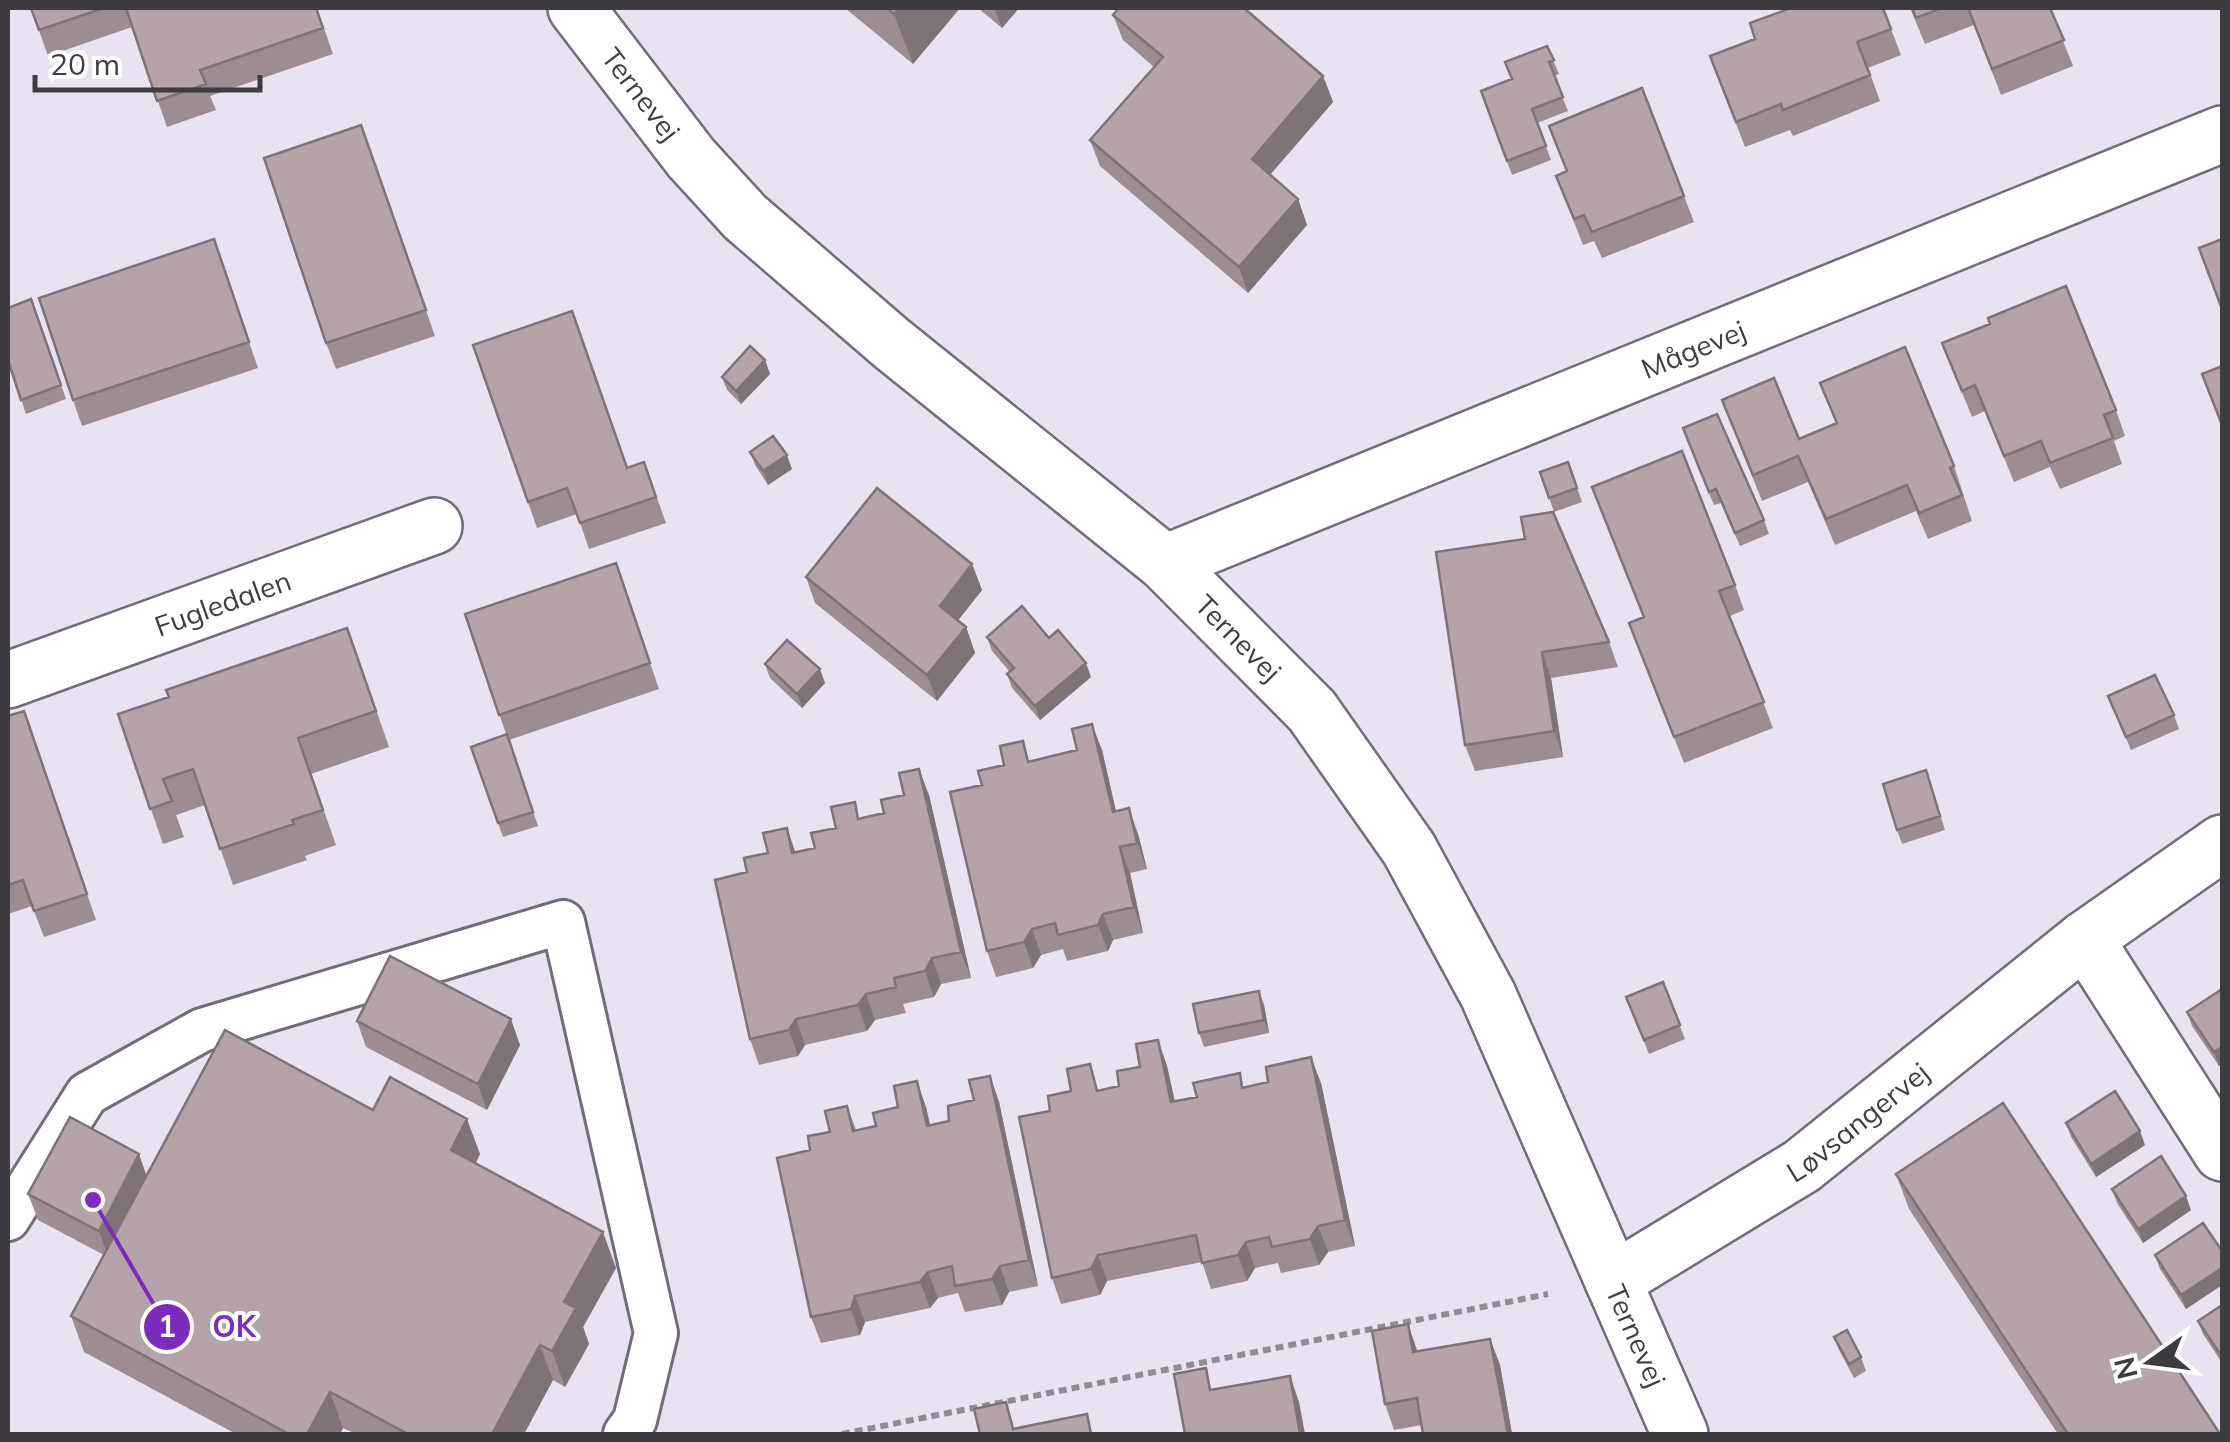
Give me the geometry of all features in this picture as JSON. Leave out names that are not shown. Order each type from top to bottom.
[{"type":"street","name":"Ternevej","points":[[579,9],[691,158],[745,217],[891,343],[1165,563],[1312,711],[1409,849],[1488,995],[1680,1434]]},
{"type":"street","name":"Mågevej","points":[[1165,563],[2222,134]]},
{"type":"street","name":"Fugledalen","points":[[8,680],[434,526]]},
{"type":"street","name":"Løvsangervej","points":[[1614,1281],[1802,1166],[2085,938],[2222,844]]},
{"type":"street","points":[[2085,938],[2222,1153]]},
{"type":"lane","points":[[8,1220],[87,1094],[202,1030],[563,922],[656,1333],[636,1420],[626,1434]]},
{"type":"path","points":[[842,1434],[1614,1281]]},
{"type":"building","points":[[31,8],[104,8],[39,30]]},
{"type":"building","points":[[126,8],[316,8],[323,28],[200,70],[206,84],[157,101]]},
{"type":"building","points":[[1119,8],[1244,8],[1323,76],[1252,159],[1298,199],[1239,267],[1090,140],[1163,57],[1113,15]]},
{"type":"building","points":[[1791,8],[1883,8],[1891,29],[1857,42],[1870,75],[1783,110],[1781,104],[1736,122],[1710,56],[1755,39],[1750,23]]},
{"type":"building","points":[[1912,8],[1942,8],[1916,18]]},
{"type":"building","points":[[1968,8],[2050,8],[2064,40],[1992,69]]},
{"type":"building","points":[[1547,46],[1563,97],[1532,109],[1546,146],[1507,161],[1481,91],[1512,79],[1505,62]]},
{"type":"building","points":[[1642,88],[1684,196],[1592,232],[1584,215],[1574,219],[1556,176],[1567,171],[1549,126]]},
{"type":"building","points":[[361,125],[426,310],[326,343],[264,158]]},
{"type":"building","points":[[214,239],[249,342],[73,400],[39,298]]},
{"type":"building","points":[[2222,239],[2222,309],[2199,248]]},
{"type":"building","points":[[2066,286],[2116,410],[2104,415],[2113,438],[2050,463],[2041,441],[2004,456],[1975,385],[1962,391],[1942,343],[1990,324],[1988,318]]},
{"type":"building","points":[[31,299],[61,385],[21,400],[8,360],[8,308]]},
{"type":"building","points":[[572,311],[627,468],[644,462],[656,497],[580,523],[567,488],[528,502],[473,345]]},
{"type":"building","points":[[750,346],[765,360],[736,391],[722,377]]},
{"type":"building","points":[[1905,347],[1962,495],[1919,513],[1907,485],[1826,519],[1798,456],[1753,475],[1722,400],[1774,378],[1799,439],[1837,423],[1820,383]]},
{"type":"building","points":[[2222,366],[2222,425],[2202,374]]},
{"type":"building","points":[[1717,414],[1764,520],[1735,533],[1716,489],[1709,492],[1683,428]]},
{"type":"building","points":[[773,436],[787,455],[763,471],[750,452]]},
{"type":"building","points":[[1682,451],[1735,585],[1719,591],[1764,702],[1674,737],[1629,623],[1644,617],[1592,487]]},
{"type":"building","points":[[1568,462],[1577,488],[1549,498],[1540,472]]},
{"type":"building","points":[[877,488],[972,564],[940,606],[966,627],[927,675],[806,577]]},
{"type":"building","points":[[1553,512],[1609,642],[1542,652],[1554,731],[1465,745],[1436,552],[1525,539],[1521,517]]},
{"type":"building","points":[[616,563],[650,663],[499,715],[465,614]]},
{"type":"building","points":[[1022,606],[1049,638],[1058,630],[1086,663],[1035,706],[1007,674],[1014,668],[987,637]]},
{"type":"building","points":[[347,628],[376,711],[298,738],[323,810],[220,849],[193,769],[163,779],[172,801],[150,809],[118,714],[169,697],[166,690]]},
{"type":"building","points":[[787,640],[820,669],[797,694],[765,664]]},
{"type":"building","points":[[2155,675],[2174,715],[2126,737],[2108,696]]},
{"type":"building","points":[[24,711],[87,894],[34,911],[23,880],[8,885],[8,716]]},
{"type":"building","points":[[1092,724],[1113,812],[1129,808],[1137,843],[1120,847],[1134,907],[1103,914],[1098,925],[1058,935],[1055,923],[1032,929],[1024,942],[987,951],[950,792],[982,785],[978,771],[1004,765],[1000,746],[1023,741],[1028,762],[1077,750],[1072,729]]},
{"type":"building","points":[[507,734],[533,812],[498,823],[471,747]]},
{"type":"building","points":[[919,769],[961,952],[932,958],[925,971],[894,978],[896,987],[866,994],[858,1005],[796,1019],[789,1030],[750,1039],[715,880],[747,872],[744,858],[768,853],[763,833],[787,828],[792,853],[815,848],[811,833],[836,828],[831,807],[855,802],[858,819],[884,813],[881,800],[904,795],[899,773]]},
{"type":"building","points":[[1926,770],[1940,816],[1897,830],[1883,784]]},
{"type":"building","points":[[390,956],[511,1019],[478,1084],[357,1021]]},
{"type":"building","points":[[1663,982],[1680,1025],[1644,1040],[1626,997]]},
{"type":"building","points":[[2222,989],[2222,1047],[2214,1052],[2187,1012]]},
{"type":"building","points":[[1259,991],[1264,1020],[1199,1033],[1193,1004]]},
{"type":"building","points":[[225,1030],[373,1110],[390,1077],[467,1119],[451,1150],[603,1232],[564,1302],[576,1308],[552,1351],[540,1345],[492,1434],[408,1434],[330,1392],[307,1434],[289,1434],[71,1316]]},
{"type":"building","points":[[1158,1040],[1171,1102],[1197,1097],[1193,1083],[1240,1073],[1242,1088],[1268,1082],[1266,1067],[1311,1057],[1345,1220],[1318,1226],[1310,1239],[1272,1247],[1269,1237],[1246,1242],[1238,1255],[1202,1263],[1196,1235],[1098,1255],[1091,1269],[1052,1278],[1019,1117],[1050,1111],[1048,1096],[1071,1091],[1067,1069],[1090,1064],[1097,1091],[1119,1086],[1117,1071],[1140,1067],[1136,1044]]},
{"type":"building","points":[[990,1076],[1029,1260],[1000,1266],[992,1279],[955,1286],[952,1266],[928,1272],[920,1282],[855,1296],[851,1309],[811,1317],[777,1158],[810,1150],[808,1136],[830,1132],[825,1111],[847,1106],[853,1131],[876,1126],[873,1113],[898,1107],[894,1086],[917,1081],[927,1126],[949,1121],[948,1106],[974,1100],[969,1080]]},
{"type":"building","points":[[2115,1091],[2140,1131],[2091,1164],[2066,1123]]},
{"type":"building","points":[[2003,1103],[2220,1434],[2068,1434],[1896,1174]]},
{"type":"building","points":[[70,1117],[139,1154],[99,1231],[28,1194]]},
{"type":"building","points":[[2161,1156],[2186,1196],[2138,1229],[2112,1189]]},
{"type":"building","points":[[2203,1223],[2222,1251],[2222,1268],[2181,1295],[2155,1255]]},
{"type":"building","points":[[2222,1305],[2222,1357],[2198,1321]]},
{"type":"building","points":[[1408,1324],[1413,1352],[1490,1339],[1508,1434],[1423,1434],[1417,1398],[1385,1404],[1372,1331]]},
{"type":"building","points":[[1847,1330],[1861,1357],[1849,1364],[1834,1337]]},
{"type":"building","points":[[1206,1368],[1210,1390],[1290,1376],[1300,1434],[1185,1434],[1174,1374]]},
{"type":"building","points":[[1006,1402],[1013,1429],[1087,1414],[1091,1434],[980,1434],[974,1409]]},
{"type":"place","name":"OK","points":[[93,1200]]}]
